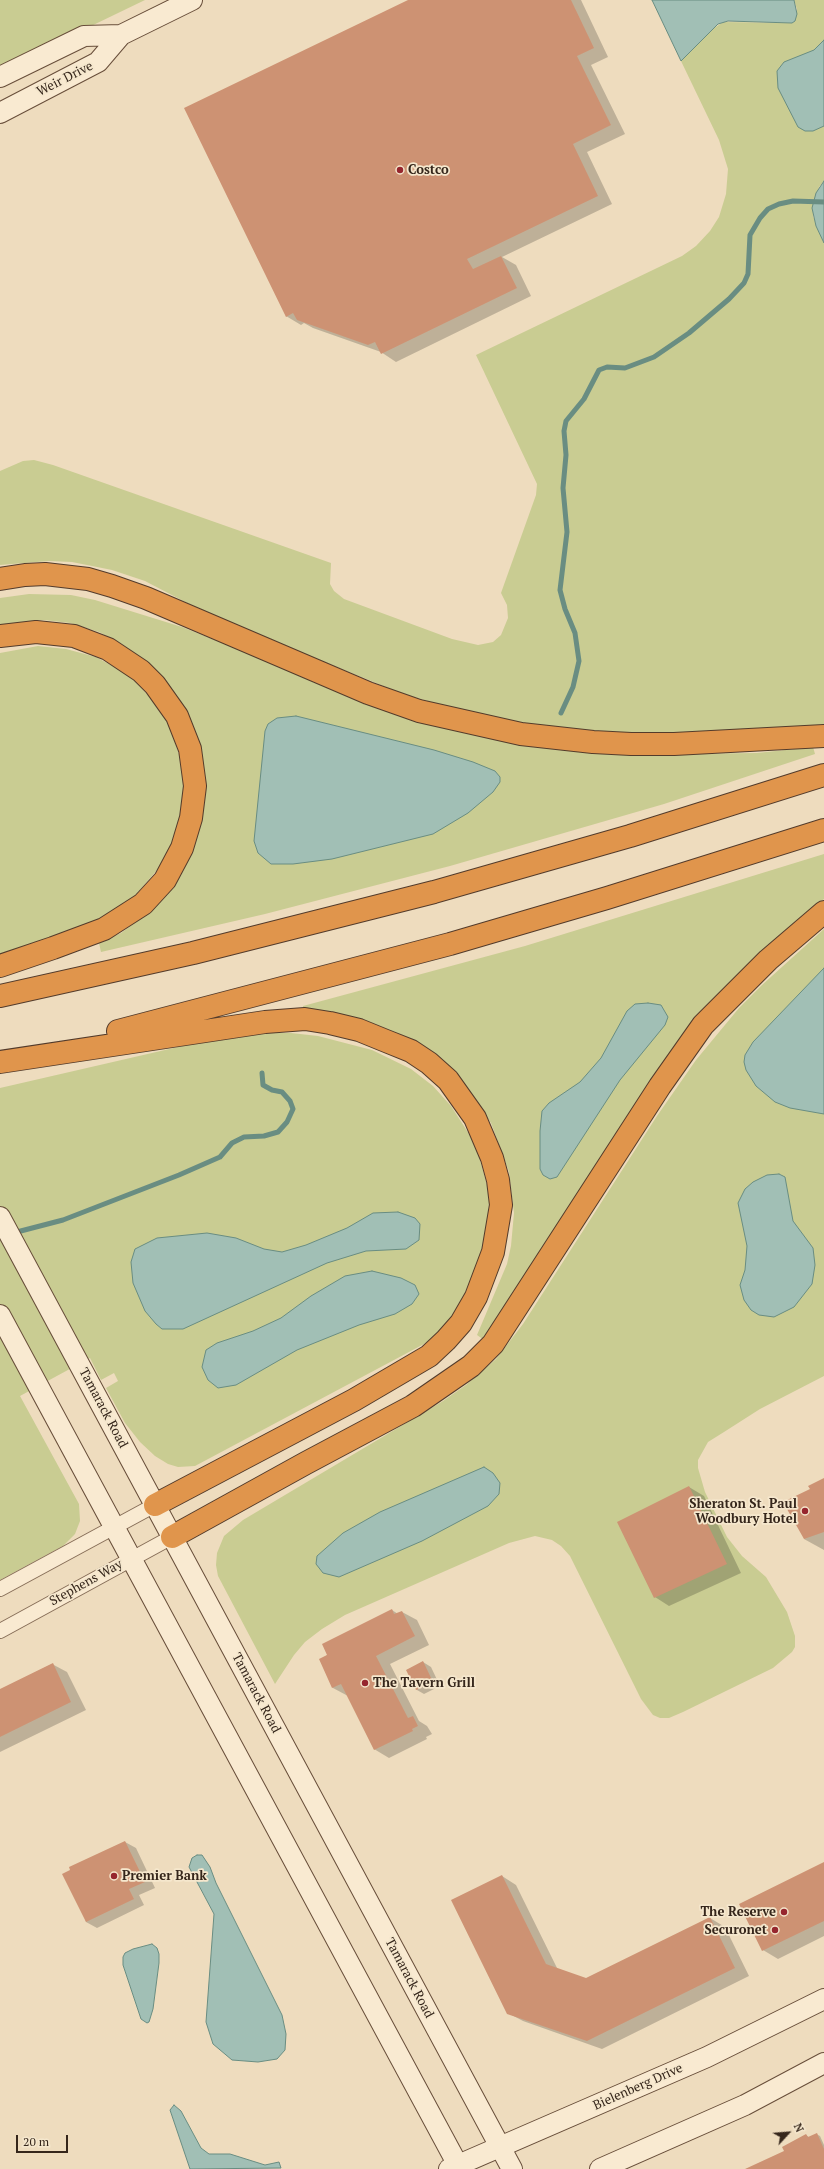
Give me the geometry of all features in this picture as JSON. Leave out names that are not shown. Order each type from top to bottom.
[{"type":"highway","points":[[0,579],[46,574],[88,579],[112,586],[146,598],[368,693],[419,711],[521,734],[593,742],[631,744],[681,744],[824,736]]},
{"type":"highway","points":[[0,636],[36,632],[74,636],[108,649],[141,671],[155,685],[177,716],[190,749],[194,786],[191,818],[182,848],[165,880],[143,904],[104,929],[0,966]]},
{"type":"highway","points":[[0,996],[201,951],[434,892],[630,836],[824,775]]},
{"type":"highway","points":[[0,1061],[221,1006],[412,954],[600,900],[824,830]]},
{"type":"highway","points":[[172,1537],[306,1462],[413,1406],[471,1366],[493,1344],[680,1055],[703,1025],[762,965],[824,912]]},
{"type":"highway","points":[[0,1061],[265,1022],[305,1019],[330,1023],[373,1036],[411,1051],[430,1063],[448,1080],[475,1118],[492,1158],[498,1180],[501,1205],[493,1252],[476,1297],[461,1323],[446,1340],[429,1356],[354,1400],[155,1505]]},
{"type":"street","name":"Weir Drive","points":[[0,113],[98,62],[121,35],[192,0]]},
{"type":"street","name":"Weir Drive","points":[[0,77],[84,36],[121,35]]},
{"type":"street","name":"Tamarack Road","points":[[0,1217],[512,2169]]},
{"type":"street","points":[[0,1315],[456,2168]]},
{"type":"street","points":[[0,1589],[113,1526],[155,1505]]},
{"type":"street","name":"Stephens Way","points":[[0,1630],[172,1537]]},
{"type":"street","name":"Bielenberg Drive","points":[[456,2168],[707,2057],[824,1999]]},
{"type":"street","points":[[600,2169],[745,2105],[824,2063]]},
{"type":"green space","points":[[0,0],[145,0],[0,70]]},
{"type":"green space","points":[[794,0],[824,0],[824,181],[819,187],[813,216],[824,243],[824,726],[668,734],[618,733],[540,727],[469,713],[403,694],[214,617],[145,581],[112,570],[72,562],[49,561],[0,565],[0,471],[23,461],[34,460],[53,465],[331,563],[330,584],[334,591],[344,599],[452,639],[478,645],[493,642],[501,635],[508,618],[507,605],[501,593],[536,495],[537,484],[476,355],[682,256],[696,246],[710,231],[719,217],[726,194],[728,169],[719,140],[681,61],[707,33],[723,22],[792,23],[797,9]]},
{"type":"green space","points":[[29,594],[71,595],[95,600],[182,627],[326,684],[667,754],[757,753],[813,747],[815,754],[664,804],[450,866],[265,914],[101,952],[99,943],[121,933],[152,910],[174,884],[188,861],[201,824],[205,800],[205,776],[201,750],[187,713],[171,688],[154,668],[122,644],[99,632],[70,623],[44,620],[0,625],[0,598]]},
{"type":"green space","points":[[38,646],[66,649],[96,657],[122,671],[135,681],[156,704],[170,727],[182,763],[185,789],[178,830],[163,863],[134,897],[100,920],[0,956],[0,653]]},
{"type":"green space","points":[[824,854],[824,899],[784,933],[484,1340],[477,1335],[507,1264],[511,1246],[514,1213],[509,1172],[491,1123],[458,1077],[303,1011],[303,1006],[525,946]]},
{"type":"green space","points":[[824,929],[824,1376],[760,1409],[708,1442],[698,1460],[698,1468],[705,1492],[727,1537],[742,1556],[766,1577],[787,1612],[795,1636],[795,1647],[792,1652],[773,1668],[683,1712],[669,1718],[660,1718],[653,1715],[641,1699],[570,1556],[561,1546],[552,1540],[535,1536],[509,1543],[345,1615],[322,1629],[305,1642],[294,1655],[275,1684],[218,1576],[216,1565],[217,1553],[224,1536],[243,1520],[443,1401],[466,1385],[496,1359],[523,1324],[657,1116],[696,1060],[739,1008]]},
{"type":"green space","points":[[260,1033],[291,1033],[318,1036],[372,1050],[411,1069],[433,1086],[451,1106],[471,1137],[478,1153],[487,1185],[489,1202],[487,1240],[462,1307],[435,1336],[424,1344],[195,1466],[178,1467],[168,1464],[155,1456],[140,1442],[125,1423],[106,1388],[118,1381],[114,1373],[101,1380],[90,1358],[20,1396],[79,1504],[80,1521],[75,1534],[63,1546],[0,1580],[0,1088],[191,1044]]},
{"type":"water","points":[[652,0],[794,0],[797,14],[795,21],[792,23],[728,21],[718,24],[681,61]]},
{"type":"water","points":[[824,40],[824,126],[813,131],[805,131],[798,127],[778,88],[777,71],[784,62],[814,50]]},
{"type":"water","points":[[824,181],[824,243],[816,226],[812,208],[816,193]]},
{"type":"water","points":[[296,716],[434,750],[473,762],[495,771],[500,777],[500,782],[493,792],[468,813],[433,834],[332,859],[293,864],[271,864],[258,853],[254,841],[265,731],[268,724],[277,718]]},
{"type":"water","points":[[824,968],[824,1114],[790,1108],[775,1102],[756,1086],[746,1070],[744,1062],[745,1055],[753,1042]]},
{"type":"water","points":[[648,1003],[661,1005],[668,1017],[665,1025],[620,1080],[557,1177],[550,1179],[543,1175],[540,1169],[540,1131],[542,1111],[549,1103],[580,1082],[601,1058],[627,1011],[635,1004]]},
{"type":"water","points":[[779,1174],[785,1177],[793,1221],[813,1248],[815,1265],[812,1284],[794,1307],[774,1317],[759,1315],[751,1310],[744,1300],[740,1285],[745,1270],[747,1246],[738,1203],[745,1189],[753,1182],[767,1175]]},
{"type":"water","points":[[398,1212],[415,1218],[420,1224],[419,1240],[406,1249],[366,1251],[327,1263],[183,1329],[162,1329],[156,1324],[145,1311],[133,1283],[131,1262],[135,1249],[157,1238],[207,1233],[236,1238],[264,1249],[282,1252],[306,1245],[347,1228],[373,1213]]},
{"type":"water","points":[[372,1271],[401,1278],[415,1285],[419,1294],[412,1304],[395,1314],[359,1325],[297,1350],[236,1385],[218,1388],[208,1380],[202,1367],[206,1350],[217,1343],[253,1331],[281,1318],[311,1296],[345,1276]]},
{"type":"water","points":[[484,1467],[493,1473],[500,1483],[499,1494],[488,1506],[422,1541],[339,1577],[323,1573],[316,1564],[317,1556],[343,1533],[380,1512]]},
{"type":"water","points":[[197,1855],[202,1855],[210,1867],[216,1883],[282,2015],[286,2034],[285,2050],[277,2059],[258,2062],[232,2060],[213,2044],[206,2022],[214,1914],[189,1867],[192,1858]]},
{"type":"water","points":[[152,1944],[157,1948],[159,1963],[153,2009],[149,2022],[147,2023],[141,2019],[123,1965],[123,1957],[125,1953],[133,1949]]},
{"type":"water","points":[[174,2105],[181,2111],[201,2148],[209,2154],[230,2154],[265,2165],[279,2162],[281,2168],[190,2169],[170,2110]]},
{"type":"building","name":"Costco","points":[[408,0],[571,0],[594,48],[577,56],[611,125],[573,144],[598,196],[467,259],[473,269],[501,256],[517,288],[381,354],[375,342],[368,345],[297,320],[293,313],[286,317],[184,108]]},
{"type":"building","name":"Sheraton St. Paul Woodbury Hotel","points":[[824,1478],[824,1532],[804,1539],[783,1502],[810,1489],[808,1486]]},
{"type":"building","points":[[689,1486],[727,1564],[654,1598],[617,1522]]},
{"type":"building","points":[[392,1609],[394,1614],[402,1611],[415,1636],[376,1656],[408,1718],[413,1716],[418,1726],[412,1729],[413,1731],[374,1750],[341,1684],[332,1688],[319,1659],[327,1655],[322,1644]]},
{"type":"building","points":[[423,1661],[433,1682],[416,1690],[406,1670]]},
{"type":"building","points":[[53,1663],[71,1702],[0,1737],[0,1689]]},
{"type":"building","points":[[125,1841],[145,1882],[129,1889],[134,1899],[86,1922],[62,1874],[70,1870],[69,1867]]},
{"type":"building","name":"The Reserve","points":[[824,1862],[824,1921],[762,1951],[739,1904]]},
{"type":"building","points":[[502,1875],[546,1964],[586,1978],[710,1917],[735,1968],[587,2041],[507,2014],[451,1900]]},
{"type":"building","points":[[817,2133],[824,2149],[824,2169],[745,2169],[784,2151],[782,2147],[806,2134],[808,2137]]},
{"type":"waterway","points":[[561,713],[573,687],[579,661],[575,633],[565,609],[560,590],[567,532],[563,488],[566,455],[564,431],[566,421],[584,399],[599,370],[607,367],[625,368],[654,357],[689,333],[729,299],[744,283],[748,274],[750,235],[760,218],[768,209],[779,204],[793,201],[824,202]]},
{"type":"waterway","points":[[13,1233],[63,1220],[179,1175],[220,1157],[232,1143],[244,1137],[264,1136],[278,1132],[287,1122],[293,1109],[290,1101],[282,1092],[272,1090],[263,1085],[262,1073]]},
{"type":"place","name":"Costco","points":[[400,170]]},
{"type":"place","name":"Sheraton St. Paul Woodbury Hotel","points":[[805,1511]]},
{"type":"place","name":"The Tavern Grill","points":[[365,1683]]},
{"type":"place","name":"Premier Bank","points":[[114,1876]]},
{"type":"place","name":"The Reserve","points":[[784,1912]]},
{"type":"place","name":"Securonet","points":[[775,1930]]}]
